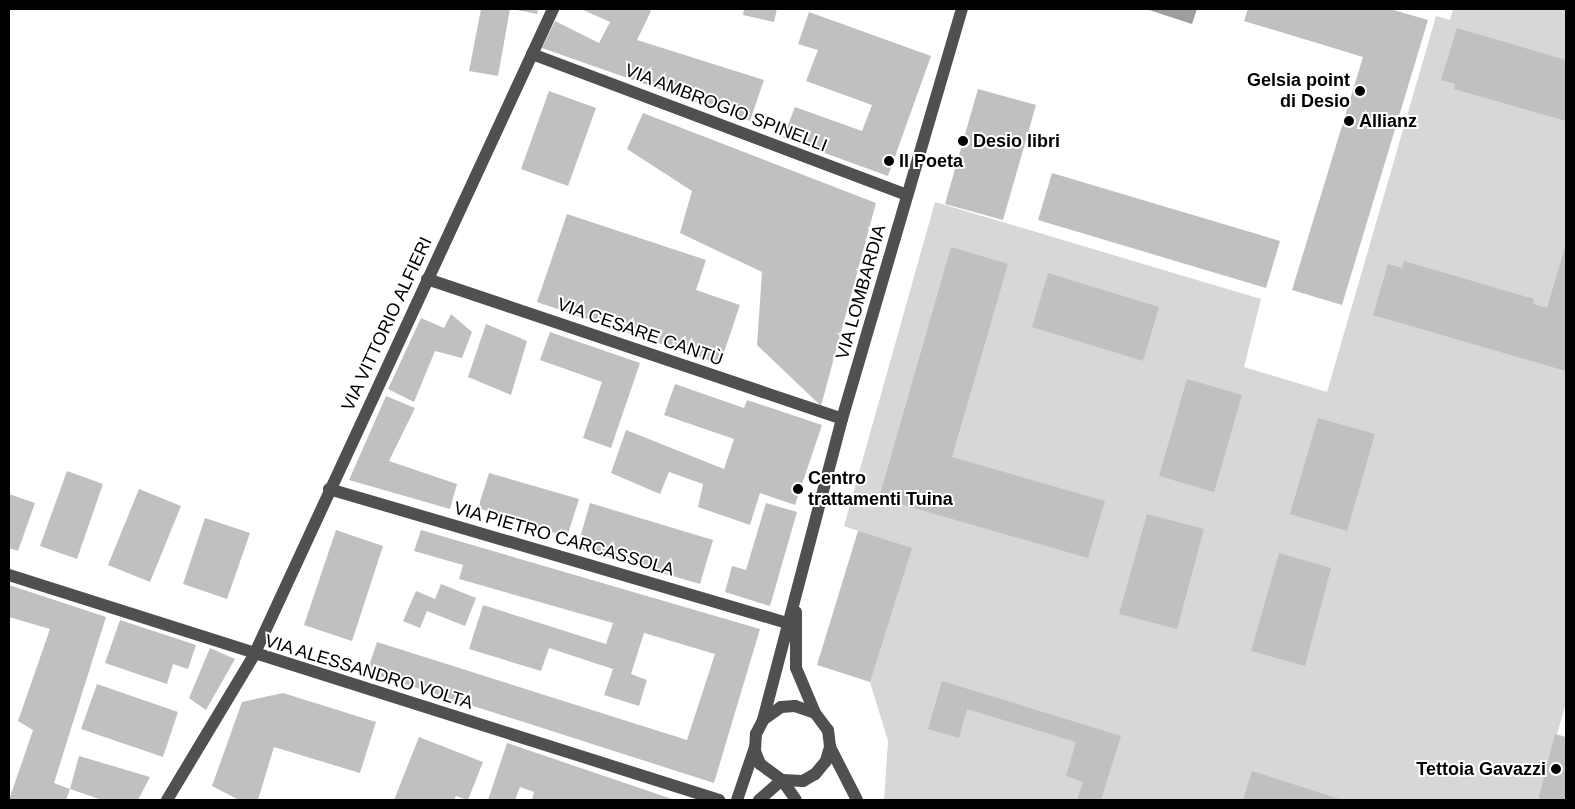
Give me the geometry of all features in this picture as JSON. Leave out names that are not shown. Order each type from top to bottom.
[{"type":"street","name":"VIA VITTORIO ALFIERI","points":[[167,800],[254,655],[329,489],[553,9]]},
{"type":"street","name":"VIA LOMBARDIA","points":[[737,800],[755,747],[756,734],[763,720],[842,419],[962,9]]},
{"type":"street","name":"VIA AMBROGIO SPINELLI","points":[[532,54],[907,195]]},
{"type":"street","name":"VIA CESARE CANTÙ","points":[[427,279],[842,419]]},
{"type":"street","name":"VIA PIETRO CARCASSOLA","points":[[329,489],[788,624]]},
{"type":"street","name":"VIA ALESSANDRO VOLTA","points":[[9,575],[254,655],[719,800]]},
{"type":"street","name":"VIA LOMBARDIA","points":[[798,586],[796,668],[815,713],[828,730],[830,747]]},
{"type":"street","points":[[763,720],[781,707],[795,706],[815,713]]},
{"type":"street","points":[[755,747],[763,769],[782,780],[796,800]]},
{"type":"street","points":[[759,800],[782,780],[803,781],[815,774],[826,761],[830,747]]},
{"type":"street","points":[[830,747],[857,800]]},
{"type":"shaded area","points":[[1146,9],[1197,9],[1192,24]]},
{"type":"shaded area","points":[[1453,9],[1566,9],[1566,703],[1538,800],[884,800],[888,741],[870,682],[858,531],[844,526],[935,202],[1261,299],[1244,367],[1327,392],[1436,16],[1450,20]]},
{"type":"building","points":[[481,9],[510,9],[498,76],[469,71]]},
{"type":"building","points":[[512,9],[538,9],[537,14]]},
{"type":"building","points":[[581,9],[648,9],[651,11],[637,40],[764,80],[750,121],[542,48],[555,21],[599,43],[610,22]]},
{"type":"building","points":[[744,9],[777,9],[774,22],[743,15]]},
{"type":"building","points":[[1248,9],[1390,9],[1428,20],[1342,305],[1292,290],[1363,57],[1244,21]]},
{"type":"building","points":[[809,12],[931,56],[888,176],[783,138],[795,107],[862,131],[872,105],[806,81],[818,50],[798,44]]},
{"type":"building","points":[[1457,28],[1566,60],[1566,121],[1454,89],[1455,84],[1441,80]]},
{"type":"building","points":[[978,89],[1036,105],[1003,220],[945,204]]},
{"type":"building","points":[[549,91],[596,108],[568,186],[521,169]]},
{"type":"building","points":[[643,113],[876,203],[821,406],[757,345],[762,272],[680,233],[692,191],[627,149]]},
{"type":"building","points":[[1052,173],[1280,241],[1266,288],[1038,220]]},
{"type":"building","points":[[567,214],[706,260],[696,290],[740,305],[720,364],[537,302]]},
{"type":"building","points":[[1566,244],[1566,371],[1373,315],[1388,264],[1402,268],[1404,261],[1534,299],[1533,304],[1547,308]]},
{"type":"building","points":[[951,247],[1008,264],[952,457],[1105,501],[1088,558],[879,498]]},
{"type":"building","points":[[1048,273],[1159,307],[1143,361],[1032,327]]},
{"type":"building","points":[[451,314],[472,332],[462,358],[435,351],[414,402],[388,389],[421,318],[444,328]]},
{"type":"building","points":[[486,324],[527,341],[511,395],[468,377]]},
{"type":"building","points":[[550,332],[640,363],[611,448],[583,438],[602,382],[540,360]]},
{"type":"building","points":[[1187,379],[1242,395],[1214,492],[1159,476]]},
{"type":"building","points":[[675,384],[744,408],[747,400],[822,425],[795,505],[760,493],[750,525],[698,507],[703,484],[669,472],[660,494],[611,473],[626,430],[724,469],[734,439],[664,415]]},
{"type":"building","points":[[386,396],[415,408],[389,461],[457,484],[450,509],[349,480]]},
{"type":"building","points":[[1318,418],[1375,434],[1347,531],[1290,514]]},
{"type":"building","points":[[67,471],[103,484],[77,559],[40,546]]},
{"type":"building","points":[[489,473],[579,499],[567,537],[478,508]]},
{"type":"building","points":[[139,489],[181,506],[150,582],[108,565]]},
{"type":"building","points":[[9,494],[35,503],[18,551],[9,548]]},
{"type":"building","points":[[590,503],[713,540],[700,584],[577,548]]},
{"type":"building","points":[[766,503],[797,512],[770,606],[725,592],[732,566],[746,570]]},
{"type":"building","points":[[1147,514],[1204,529],[1177,629],[1119,614]]},
{"type":"building","points":[[205,518],[250,533],[227,599],[183,584]]},
{"type":"building","points":[[336,530],[383,546],[352,641],[304,625]]},
{"type":"building","points":[[421,530],[760,629],[714,783],[367,672],[377,642],[687,740],[715,654],[644,633],[631,674],[647,680],[639,706],[604,695],[613,669],[549,648],[541,671],[469,649],[483,605],[606,644],[613,623],[459,579],[463,565],[414,551]]},
{"type":"building","points":[[858,531],[912,548],[870,682],[817,665]]},
{"type":"building","points":[[1279,553],[1331,568],[1305,666],[1251,651]]},
{"type":"building","points":[[441,584],[476,598],[465,626],[427,611],[420,628],[403,621],[416,591],[435,599]]},
{"type":"building","points":[[9,585],[106,617],[54,783],[70,789],[66,800],[9,800],[33,730],[18,721],[50,629],[9,617]]},
{"type":"building","points":[[120,620],[196,645],[188,669],[173,664],[167,684],[105,663]]},
{"type":"building","points":[[210,648],[235,659],[206,710],[189,698]]},
{"type":"building","points":[[942,681],[1121,736],[1101,800],[1077,800],[1083,782],[1066,776],[1076,742],[967,709],[959,738],[928,729]]},
{"type":"building","points":[[97,684],[178,712],[163,757],[81,729]]},
{"type":"building","points":[[283,693],[376,722],[360,773],[274,747],[258,800],[239,800],[212,786],[242,702]]},
{"type":"building","name":"Tettoia Gavazzi","points":[[1555,734],[1566,737],[1566,800],[1538,800]]},
{"type":"building","points":[[419,737],[483,762],[468,800],[456,796],[454,800],[394,800]]},
{"type":"building","points":[[507,743],[675,800],[532,800],[534,792],[520,787],[515,800],[488,800]]},
{"type":"building","points":[[79,756],[150,777],[138,800],[102,800],[70,789]]},
{"type":"building","points":[[1252,771],[1343,800],[1243,800]]},
{"type":"place","name":"Gelsia point di Desio","points":[[1360,91]]},
{"type":"place","name":"Allianz","points":[[1349,121]]},
{"type":"place","name":"Desio libri","points":[[963,141]]},
{"type":"place","name":"Il Poeta","points":[[889,161]]},
{"type":"place","name":"Centro trattamenti Tuina","points":[[798,489]]},
{"type":"place","name":"Tettoia Gavazzi","points":[[1556,769]]}]
